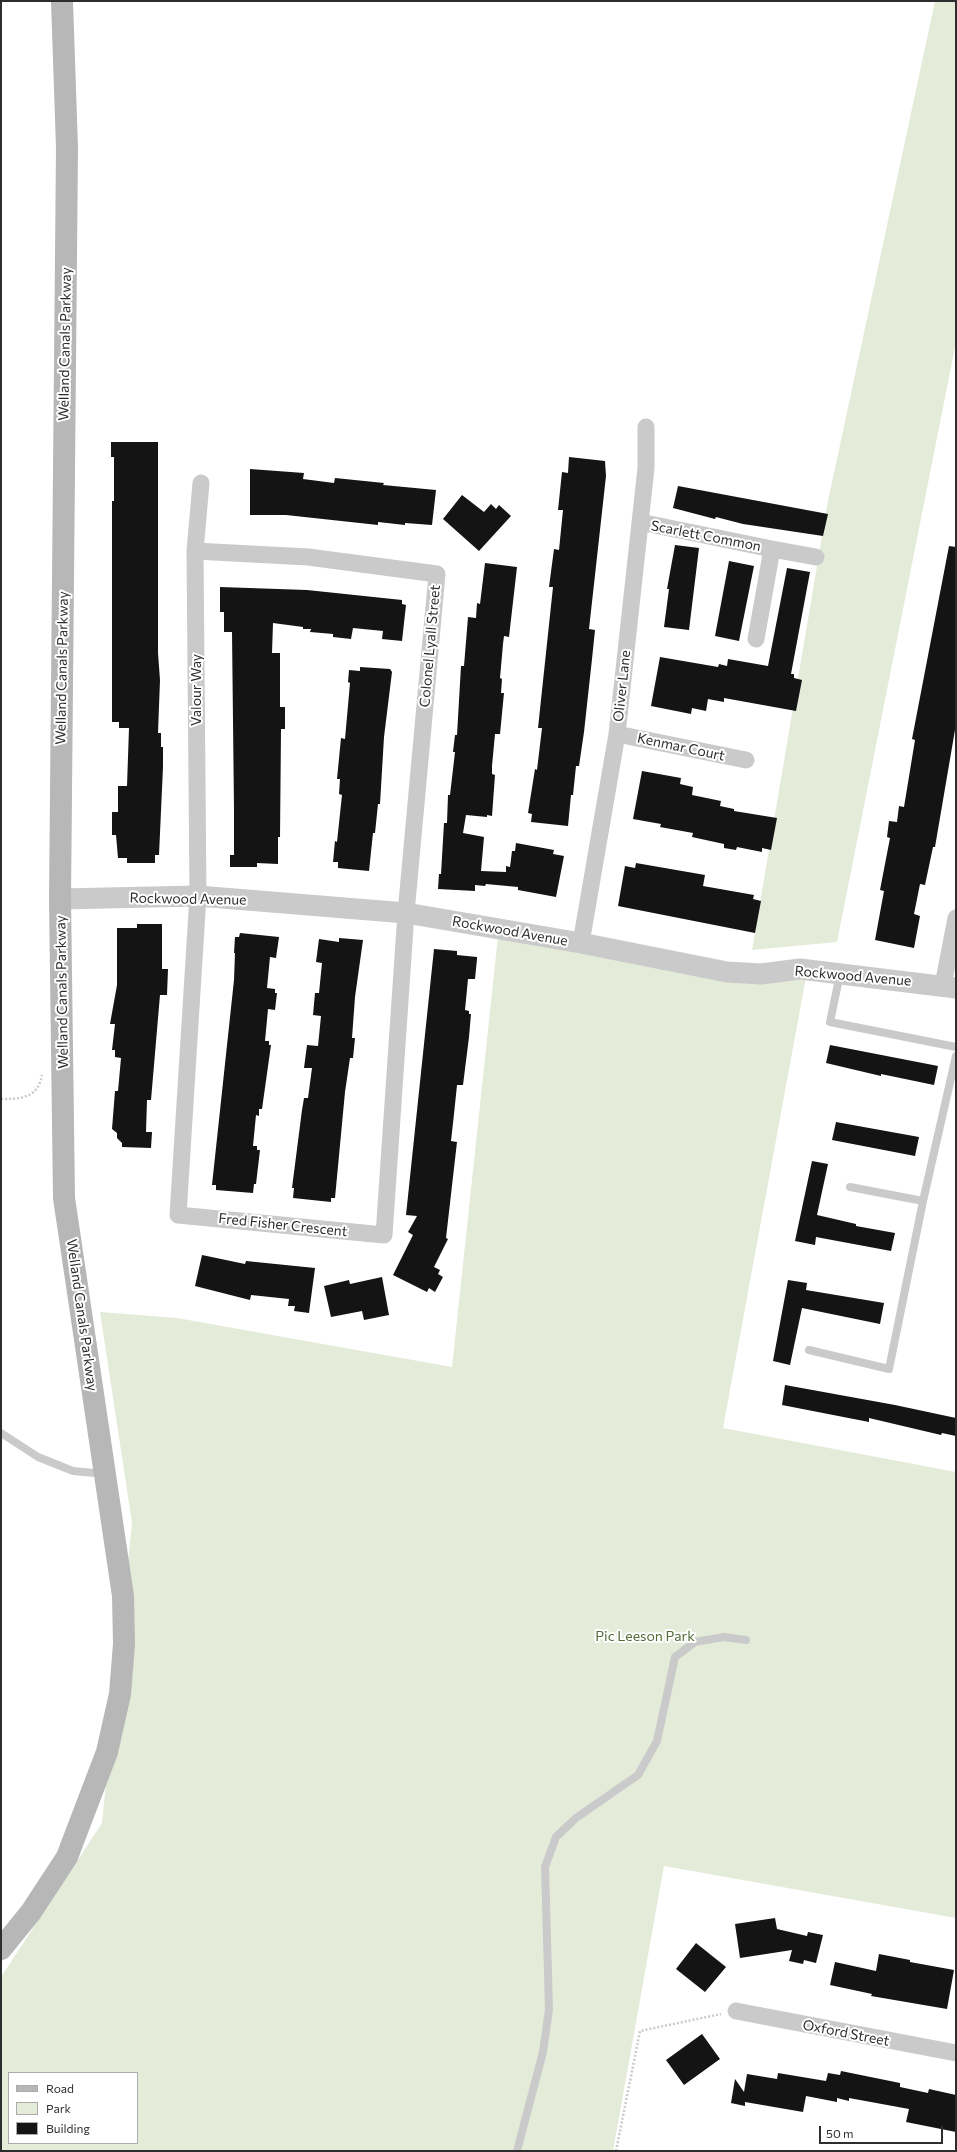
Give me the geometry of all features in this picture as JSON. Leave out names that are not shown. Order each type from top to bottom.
[{"type":"main road","name":"Welland Canals Parkway","points":[[1,1950],[31,1912],[67,1857],[107,1752],[120,1694],[124,1644],[123,1596],[64,1198],[60,899],[67,148],[62,1]]},
{"type":"street","name":"Oliver Lane","points":[[580,943],[617,734],[646,468],[646,427]]},
{"type":"street","name":"Valour Way","points":[[198,896],[195,551],[201,483]]},
{"type":"street","name":"Scarlett Common","points":[[640,522],[816,557]]},
{"type":"street","name":"Scarlett Common","points":[[756,639],[772,549]]},
{"type":"street","name":"Colonel Lyall Street","points":[[195,551],[308,557],[437,574],[406,912]]},
{"type":"street","name":"Kenmar Court","points":[[617,734],[746,760]]},
{"type":"street","name":"Rockwood Avenue","points":[[60,899],[198,896],[406,912],[580,943],[727,972],[761,974],[800,969],[950,986]]},
{"type":"street","name":"Fred Fisher Crescent","points":[[198,896],[178,1215],[384,1235],[406,912]]},
{"type":"street","points":[[950,986],[956,918]]},
{"type":"street","name":"Oxford Street","points":[[736,2011],[956,2053]]},
{"type":"lane","points":[[840,973],[830,1022],[956,1047]]},
{"type":"lane","points":[[809,1350],[889,1369],[923,1201],[956,1056]]},
{"type":"lane","points":[[850,1187],[923,1201]]},
{"type":"lane","points":[[1,1433],[38,1457],[73,1471],[105,1474]]},
{"type":"lane","points":[[517,2151],[543,2052],[549,2009],[545,1867],[556,1837],[576,1818],[638,1775],[657,1741],[675,1657],[696,1642],[724,1637],[746,1640]]},
{"type":"path","points":[[1,1099],[27,1096],[36,1092],[40,1084],[42,1072]]},
{"type":"path","points":[[616,2151],[640,2031],[736,2011]]},
{"type":"green space","points":[[935,1],[956,1],[956,342],[837,942],[752,950],[828,501]]},
{"type":"green space","name":"Pic Leeson Park","points":[[499,927],[806,977],[723,1428],[956,1472],[956,1918],[664,1866],[613,2151],[1,2151],[1,1977],[102,1823],[132,1523],[100,1312],[177,1318],[452,1367]]},
{"type":"building","points":[[111,442],[158,442],[158,653],[160,680],[158,733],[161,733],[163,767],[159,855],[155,855],[155,863],[127,863],[127,858],[118,858],[116,835],[112,835],[112,812],[118,812],[118,786],[127,786],[129,728],[119,728],[119,722],[112,722],[112,501],[114,501],[114,457],[111,457]]},
{"type":"building","points":[[569,457],[605,461],[606,476],[589,629],[595,630],[592,659],[584,732],[579,766],[576,766],[573,795],[571,795],[568,826],[531,822],[532,814],[528,813],[535,769],[537,770],[542,728],[538,728],[553,587],[549,587],[554,549],[559,550],[563,510],[558,510],[562,472],[568,473]]},
{"type":"building","points":[[250,469],[304,473],[303,479],[334,483],[335,478],[384,483],[383,485],[436,490],[432,525],[405,523],[405,525],[378,522],[378,525],[286,515],[250,515]]},
{"type":"building","points":[[678,486],[828,514],[823,536],[743,524],[716,517],[715,519],[673,508]]},
{"type":"building","points":[[462,495],[484,512],[491,504],[496,509],[499,505],[511,516],[479,551],[443,519]]},
{"type":"building","points":[[675,545],[699,548],[689,630],[664,627],[669,589],[667,589]]},
{"type":"building","points":[[949,546],[956,547],[956,724],[935,847],[933,847],[925,885],[920,884],[914,914],[920,916],[914,948],[875,940],[884,891],[880,890],[890,838],[887,837],[889,821],[897,822],[899,806],[904,807],[915,740],[912,739]]},
{"type":"building","points":[[729,561],[754,566],[739,641],[715,636]]},
{"type":"building","points":[[485,563],[517,567],[509,637],[504,636],[503,644],[500,678],[502,679],[501,693],[504,693],[500,734],[495,734],[492,766],[492,774],[495,775],[492,816],[466,815],[463,833],[484,837],[481,871],[506,872],[506,866],[510,867],[512,851],[515,851],[516,843],[554,850],[553,854],[564,856],[556,897],[518,890],[518,887],[486,884],[485,886],[475,885],[475,891],[438,889],[439,874],[441,874],[444,823],[447,823],[448,795],[450,795],[455,752],[453,752],[455,735],[457,735],[461,666],[464,666],[468,617],[476,618],[477,603],[480,604]]},
{"type":"building","points":[[787,568],[810,572],[791,674],[794,674],[794,678],[802,680],[796,711],[724,698],[724,702],[708,699],[706,711],[692,708],[691,714],[651,706],[660,657],[718,667],[719,664],[727,666],[728,659],[768,666]]},
{"type":"building","points":[[220,587],[307,590],[402,600],[402,604],[406,605],[402,641],[382,639],[383,631],[353,628],[351,639],[333,637],[333,634],[310,632],[311,629],[303,629],[303,627],[273,623],[272,653],[280,653],[280,707],[285,707],[285,729],[281,729],[280,837],[278,837],[278,864],[257,863],[257,867],[230,867],[230,855],[234,855],[232,632],[224,632],[224,612],[220,612]]},
{"type":"building","points":[[360,667],[390,669],[392,672],[384,737],[380,804],[378,804],[375,833],[373,833],[369,871],[338,868],[338,862],[333,862],[335,841],[337,842],[342,795],[339,794],[340,779],[337,779],[341,738],[345,739],[350,683],[348,682],[349,670],[360,671]]},
{"type":"building","points":[[642,771],[681,778],[680,784],[693,787],[692,795],[721,801],[720,806],[734,809],[734,811],[777,818],[771,850],[762,848],[762,852],[737,847],[736,850],[724,848],[724,844],[692,837],[693,833],[660,827],[661,824],[633,819]]},
{"type":"building","points":[[636,863],[705,875],[703,886],[754,895],[753,899],[761,901],[755,933],[618,906],[625,866],[635,868]]},
{"type":"building","points":[[137,924],[162,924],[162,969],[168,969],[167,995],[160,995],[151,1100],[147,1100],[146,1132],[152,1132],[151,1148],[122,1147],[122,1143],[117,1138],[117,1133],[112,1129],[115,1091],[118,1091],[121,1058],[115,1057],[115,1050],[112,1050],[115,1024],[110,1024],[117,985],[117,928],[137,928]]},
{"type":"building","points":[[240,933],[279,937],[276,958],[270,957],[267,988],[275,989],[275,993],[277,993],[275,1010],[268,1009],[265,1041],[269,1041],[269,1045],[271,1045],[262,1109],[259,1109],[259,1116],[256,1115],[253,1146],[257,1146],[257,1150],[260,1150],[256,1184],[254,1184],[253,1193],[216,1190],[216,1185],[212,1185],[234,980],[235,937],[239,937]]},
{"type":"building","points":[[339,938],[363,940],[355,997],[352,1038],[355,1038],[353,1058],[350,1058],[345,1092],[335,1198],[331,1198],[331,1202],[293,1198],[294,1188],[292,1188],[304,1098],[308,1098],[312,1068],[304,1068],[307,1045],[318,1046],[321,1016],[313,1015],[315,993],[319,993],[322,963],[316,962],[319,939],[339,942]]},
{"type":"building","points":[[434,949],[457,951],[457,955],[477,957],[477,959],[475,979],[468,979],[465,1010],[469,1011],[469,1014],[471,1014],[469,1037],[463,1085],[457,1085],[451,1141],[457,1142],[446,1238],[448,1239],[434,1267],[440,1270],[438,1274],[443,1277],[435,1292],[429,1288],[427,1292],[393,1275],[413,1235],[408,1232],[417,1216],[406,1215]]},
{"type":"building","points":[[830,1045],[938,1066],[934,1085],[881,1074],[881,1076],[826,1063]]},
{"type":"building","points":[[836,1122],[919,1137],[915,1156],[832,1140]]},
{"type":"building","points":[[812,1161],[828,1164],[817,1215],[856,1224],[856,1226],[895,1233],[891,1251],[816,1237],[815,1245],[795,1241]]},
{"type":"building","points":[[202,1255],[245,1264],[246,1261],[315,1268],[309,1313],[294,1311],[295,1306],[288,1306],[289,1299],[251,1295],[250,1300],[195,1286]]},
{"type":"building","points":[[382,1277],[389,1315],[364,1320],[362,1311],[331,1317],[324,1286],[349,1280],[350,1284]]},
{"type":"building","points":[[788,1280],[807,1283],[806,1290],[884,1303],[880,1324],[802,1308],[790,1365],[773,1361]]},
{"type":"building","points":[[785,1385],[895,1405],[956,1418],[956,1436],[942,1433],[941,1435],[869,1418],[869,1422],[782,1405]]},
{"type":"building","points":[[775,1918],[777,1929],[807,1936],[808,1932],[823,1935],[816,1963],[804,1960],[803,1964],[789,1961],[792,1950],[740,1958],[735,1924]]},
{"type":"building","points":[[696,1943],[726,1967],[705,1992],[676,1969]]},
{"type":"building","points":[[879,1954],[910,1960],[910,1962],[954,1970],[947,2009],[871,1996],[872,1994],[830,1985],[835,1962],[876,1971]]},
{"type":"building","points":[[702,2034],[720,2059],[684,2085],[666,2060]]},
{"type":"building","points":[[841,2071],[900,2083],[900,2087],[928,2093],[929,2089],[956,2095],[956,2132],[906,2122],[909,2109],[849,2098],[849,2101],[837,2098],[837,2102],[806,2096],[803,2112],[745,2102],[745,2106],[731,2103],[735,2079],[744,2092],[747,2074],[777,2079],[778,2073],[826,2081],[828,2073],[840,2075]]}]
